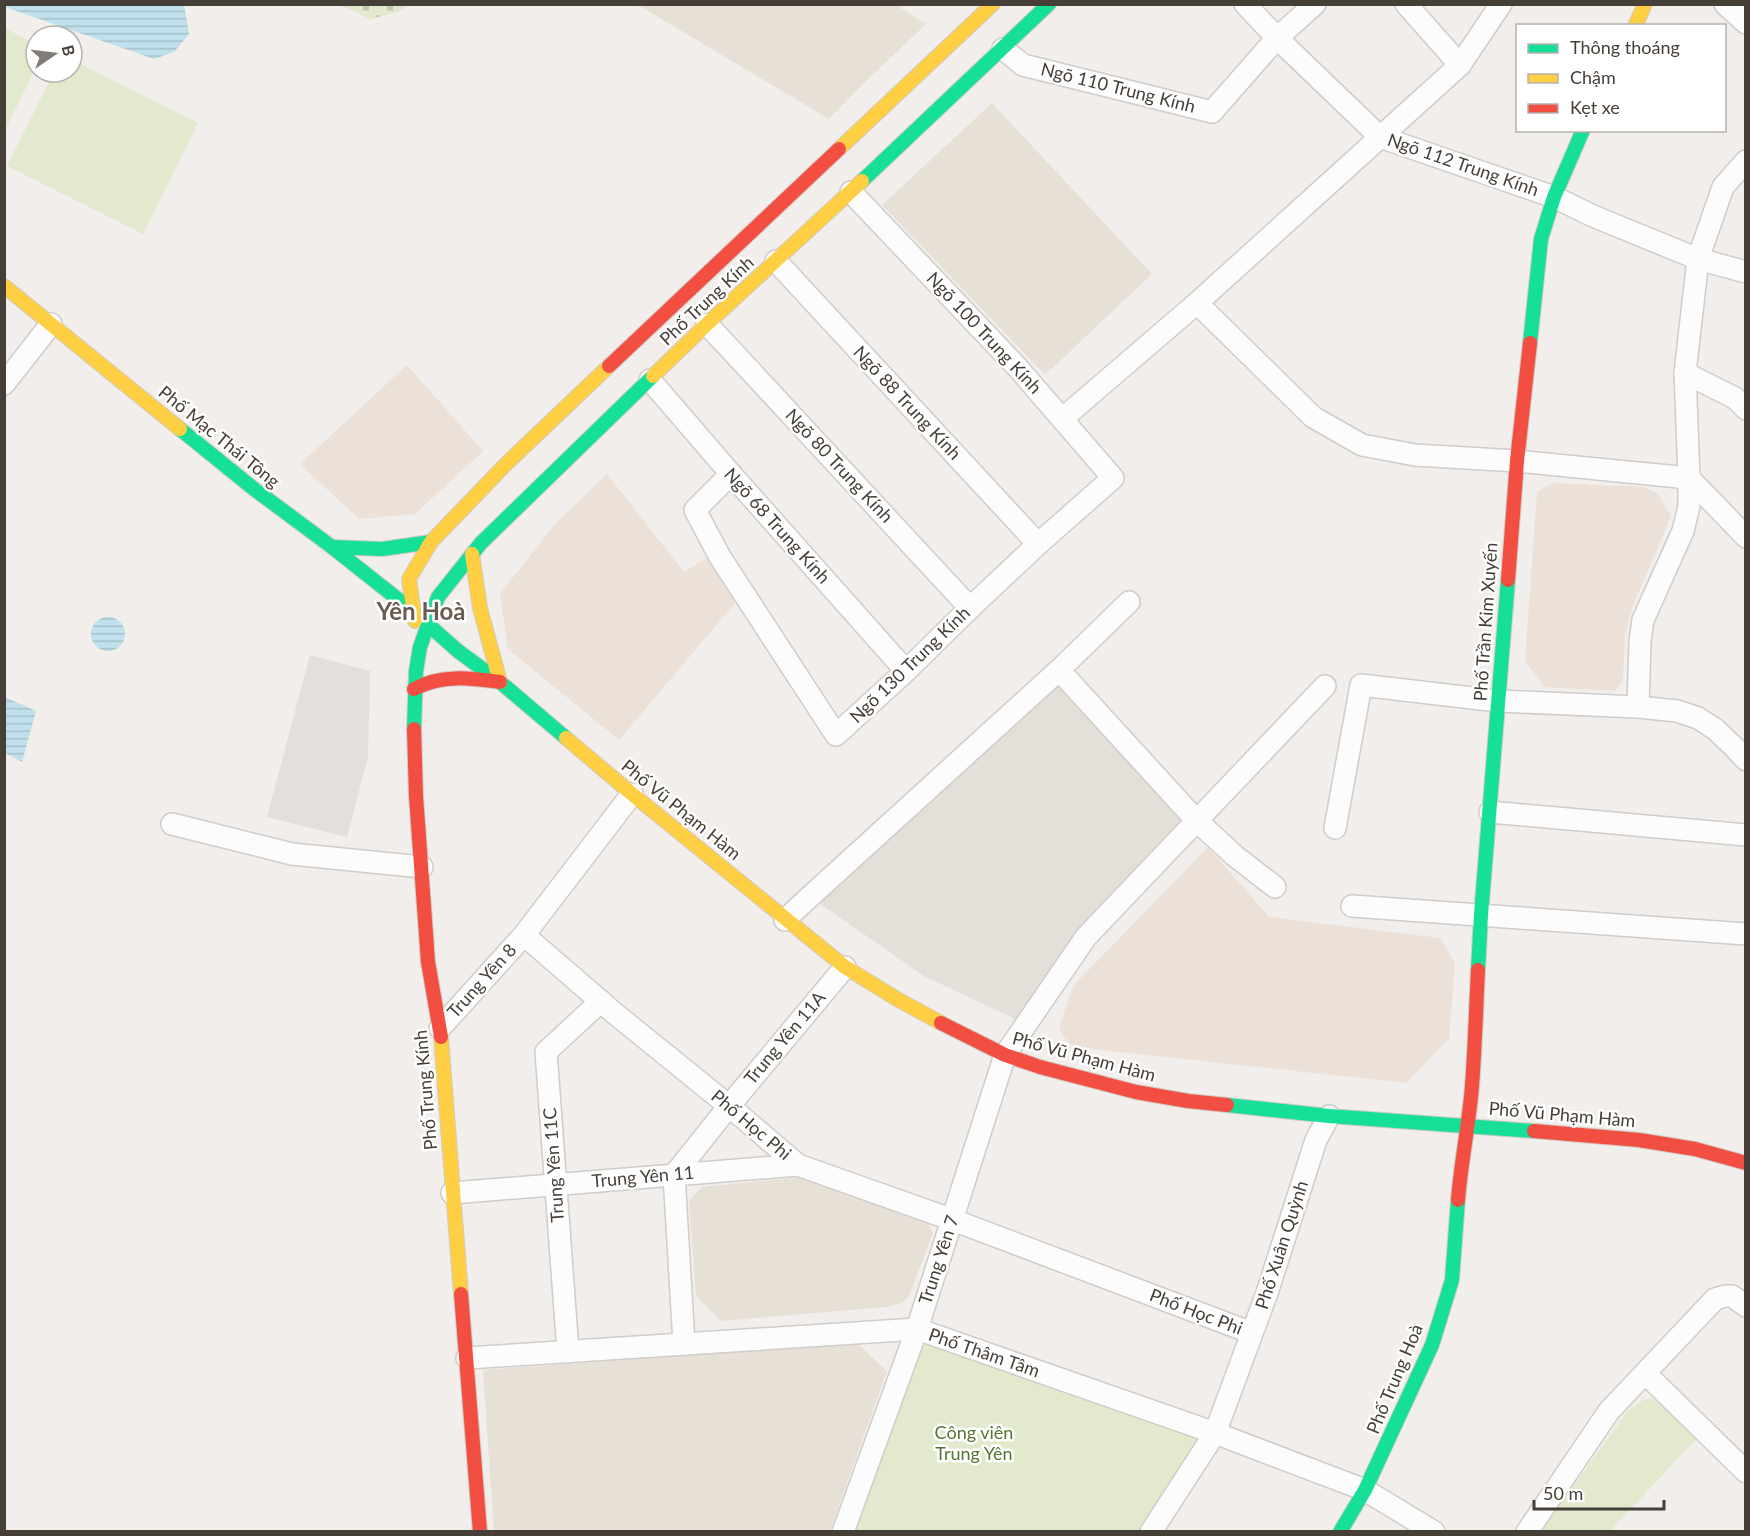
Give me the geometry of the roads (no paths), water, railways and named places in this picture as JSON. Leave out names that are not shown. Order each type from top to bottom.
[{"type":"street","name":"Phố Trung Kính","points":[[420,647],[409,579],[432,542],[505,465],[993,4]]},
{"type":"street","name":"Phố Trung Kính","points":[[480,1532],[440,1028],[428,962],[416,796],[414,689],[420,647],[438,597],[481,543],[707,324],[851,192],[1049,4]]},
{"type":"street","name":"Ngõ 112 Trung Kính","points":[[1245,4],[1380,137],[1554,197],[1593,216],[1698,259],[1746,272]]},
{"type":"street","points":[[1277,38],[1315,4]]},
{"type":"street","points":[[1406,4],[1460,65]]},
{"type":"street","points":[[1062,418],[1197,303],[1460,65],[1501,4]]},
{"type":"street","points":[[1636,24],[1645,4]]},
{"type":"street","points":[[1725,4],[1746,23]]},
{"type":"street","name":"Ngõ 110 Trung Kính","points":[[1003,49],[1023,65],[1212,112],[1277,38]]},
{"type":"street","name":"Phố Trần Kim Xuyến","points":[[1468,1125],[1481,915],[1517,461],[1542,239],[1554,197],[1582,132]]},
{"type":"street","points":[[1638,707],[1643,620],[1683,531],[1689,506],[1685,373],[1698,259],[1723,187],[1746,161]]},
{"type":"street","name":"Ngõ 100 Trung Kính","points":[[851,192],[1018,368],[1113,478]]},
{"type":"street","name":"Ngõ 88 Trung Kính","points":[[776,261],[1038,544]]},
{"type":"street","name":"Phố Mạc Thái Tông","points":[[4,286],[254,489],[414,612]]},
{"type":"street","points":[[1197,303],[1313,417],[1362,445],[1415,455],[1517,461],[1689,478],[1746,537]]},
{"type":"street","points":[[4,384],[51,324]]},
{"type":"street","name":"Ngõ 80 Trung Kính","points":[[707,324],[970,608]]},
{"type":"street","points":[[1685,373],[1735,398],[1746,409]]},
{"type":"street","name":"Ngõ 68 Trung Kính","points":[[651,380],[906,671]]},
{"type":"street","name":"Ngõ 130 Trung Kính","points":[[731,474],[695,510],[720,557],[836,735],[1038,544],[1113,478]]},
{"type":"street","points":[[332,548],[383,550],[410,548],[432,542]]},
{"type":"street","points":[[414,689],[423,682],[432,680],[475,678],[500,682],[480,608],[472,554]]},
{"type":"street","points":[[786,920],[1059,670],[1129,602]]},
{"type":"street","name":"Phố Vũ Phạm Hàm","points":[[414,612],[458,651],[500,682],[632,794],[845,967],[897,999],[1005,1055],[1040,1067],[1188,1101],[1329,1116],[1639,1140],[1695,1149],[1746,1163]]},
{"type":"street","points":[[1059,670],[1197,820],[1275,887]]},
{"type":"street","points":[[1335,828],[1361,685],[1498,701],[1638,707],[1677,711],[1698,718],[1742,747]]},
{"type":"street","name":"Trung Yên 7","points":[[843,1532],[916,1329],[1005,1055],[1086,937],[1325,686]]},
{"type":"street","points":[[524,935],[632,794]]},
{"type":"street","points":[[1490,812],[1746,835]]},
{"type":"street","points":[[172,824],[292,854],[422,867]]},
{"type":"street","points":[[1352,906],[1746,934]]},
{"type":"street","name":"Phố Học Phi","points":[[524,935],[798,1165],[953,1220],[1252,1333]]},
{"type":"street","name":"Trung Yên 8","points":[[440,1028],[524,935]]},
{"type":"street","name":"Trung Yên 11A","points":[[674,1175],[845,967]]},
{"type":"street","name":"Trung Yên 11C","points":[[568,1352],[546,1052],[601,1001]]},
{"type":"street","name":"Phố Xuân Quỳnh","points":[[1152,1532],[1215,1433],[1268,1293],[1316,1140],[1329,1116]]},
{"type":"street","name":"Phố Trung Hoà","points":[[1340,1532],[1365,1491],[1432,1345],[1452,1280],[1461,1167],[1468,1125]]},
{"type":"street","name":"Trung Yên 11","points":[[452,1193],[798,1165]]},
{"type":"street","points":[[674,1175],[684,1344]]},
{"type":"street","points":[[1527,1532],[1609,1412],[1715,1299],[1732,1296],[1746,1306]]},
{"type":"street","name":"Phố Thâm Tâm","points":[[467,1358],[916,1329],[1215,1433],[1365,1491],[1434,1532]]},
{"type":"street","points":[[1645,1373],[1746,1472]]},
{"type":"water","points":[[5,4],[184,5],[189,34],[174,52],[154,59],[84,35],[84,24],[54,24],[5,7]]},
{"type":"water","points":[[108,617],[120,622],[125,634],[120,646],[108,651],[96,646],[91,634],[96,622]]},
{"type":"water","points":[[5,697],[36,711],[22,762],[5,753]]},
{"type":"district","name":"Yên Hoà","points":[[421,612]]},
{"type":"park label","name":"Công viên Trung Yên","points":[[974,1443]]}]
